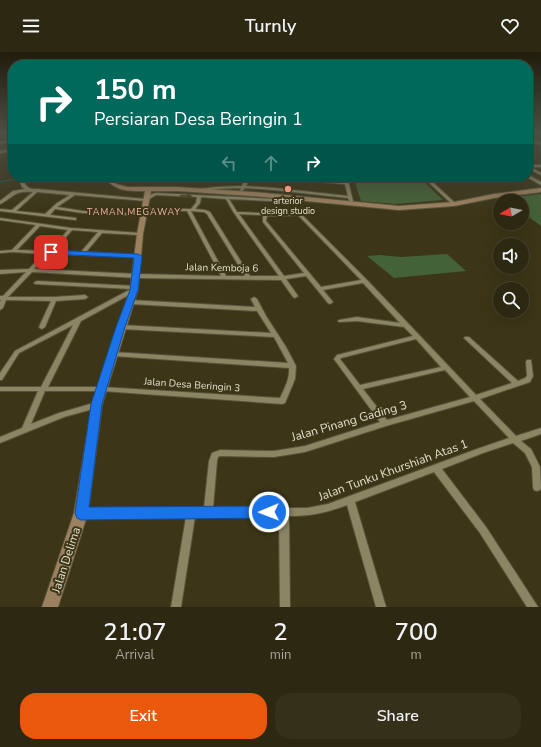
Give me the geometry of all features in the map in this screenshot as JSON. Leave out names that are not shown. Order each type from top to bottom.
[{"type":"main road","points":[[111,182],[114,185],[145,193],[147,195],[164,190],[199,193],[220,190],[241,191],[279,198],[399,208],[454,204],[494,196],[541,190]]},
{"type":"main road","name":"Jalan Delima","points":[[50,607],[81,513],[97,404],[121,327],[135,289],[140,234],[147,195]]},
{"type":"street","points":[[533,179],[541,184]]},
{"type":"street","points":[[536,181],[541,180]]},
{"type":"street","points":[[22,182],[24,187],[28,190]]},
{"type":"street","points":[[164,182],[164,190]]},
{"type":"street","points":[[246,182],[241,191],[350,197]]},
{"type":"street","points":[[335,182],[347,183],[352,204]]},
{"type":"street","points":[[430,182],[454,204]]},
{"type":"street","points":[[0,203],[14,192],[28,190],[74,194],[147,195],[199,193],[227,198],[279,198],[292,201]]},
{"type":"street","points":[[13,211],[36,190]]},
{"type":"street","points":[[190,210],[198,203],[199,193]]},
{"type":"street","points":[[46,216],[54,208],[74,194]]},
{"type":"street","points":[[227,198],[295,296]]},
{"type":"street","points":[[54,208],[83,212],[206,211],[209,213],[248,277]]},
{"type":"street","points":[[0,210],[75,220]]},
{"type":"street","points":[[190,210],[224,277]]},
{"type":"street","points":[[236,213],[298,214],[365,281],[445,368],[514,439],[528,451],[536,467],[537,487]]},
{"type":"street","points":[[265,214],[264,220],[330,302]]},
{"type":"street","points":[[0,220],[71,229],[140,234]]},
{"type":"street","points":[[13,251],[39,225]]},
{"type":"street","points":[[0,308],[3,298],[71,229]]},
{"type":"street","points":[[82,254],[101,231]]},
{"type":"street","points":[[0,252],[49,252],[138,256]]},
{"type":"street","name":"Jalan Kemboja 6","points":[[0,272],[31,270],[137,276],[282,278],[307,274]]},
{"type":"street","points":[[319,289],[365,281]]},
{"type":"street","points":[[37,283],[135,289]]},
{"type":"street","points":[[0,378],[17,352],[135,289]]},
{"type":"street","points":[[3,298],[54,299],[85,297]]},
{"type":"street","points":[[42,327],[54,299]]},
{"type":"street","points":[[254,299],[257,309],[293,366]]},
{"type":"street","points":[[130,302],[257,309]]},
{"type":"street","points":[[341,321],[357,319],[405,325]]},
{"type":"street","points":[[25,430],[43,389],[78,320]]},
{"type":"street","points":[[121,327],[274,335]]},
{"type":"street","points":[[385,423],[337,359],[339,356],[417,337]]},
{"type":"street","points":[[467,338],[516,384]]},
{"type":"street","points":[[113,354],[293,366]]},
{"type":"street","name":"Jalan Pinang Gading 3","points":[[208,513],[213,461],[215,456],[220,454],[274,454],[305,449],[385,423],[475,398],[528,380],[530,376],[529,362]]},
{"type":"street","name":"Jalan Desa Beringin 3","points":[[0,389],[102,389],[282,401],[292,377],[293,366]]},
{"type":"street","points":[[358,388],[445,368]]},
{"type":"street","points":[[0,440],[62,415],[97,404]]},
{"type":"street","name":"Jalan Tunku Khurshiah Atas 1","points":[[81,513],[307,512],[328,508],[350,501],[541,430]]},
{"type":"street","points":[[436,468],[483,530],[533,607]]},
{"type":"street","points":[[350,501],[381,607]]},
{"type":"street","points":[[176,607],[191,512]]},
{"type":"street","points":[[284,512],[285,607]]},
{"type":"green space","points":[[355,182],[424,182],[443,200],[396,204],[361,201]]},
{"type":"green space","points":[[541,194],[541,226],[529,217],[529,195]]},
{"type":"green space","points":[[447,254],[466,271],[394,278],[367,256],[380,255],[401,257]]},
{"type":"waterway","points":[[0,182],[8,180]]},
{"type":"place","name":"arterior design studio","points":[[288,189]]},
{"type":"district","name":"TAMAN MEGAWAY","points":[[134,212]]},
{"type":"route","points":[[51,252],[138,256],[137,276],[134,290],[125,313],[97,404],[81,513],[269,512]]}]
